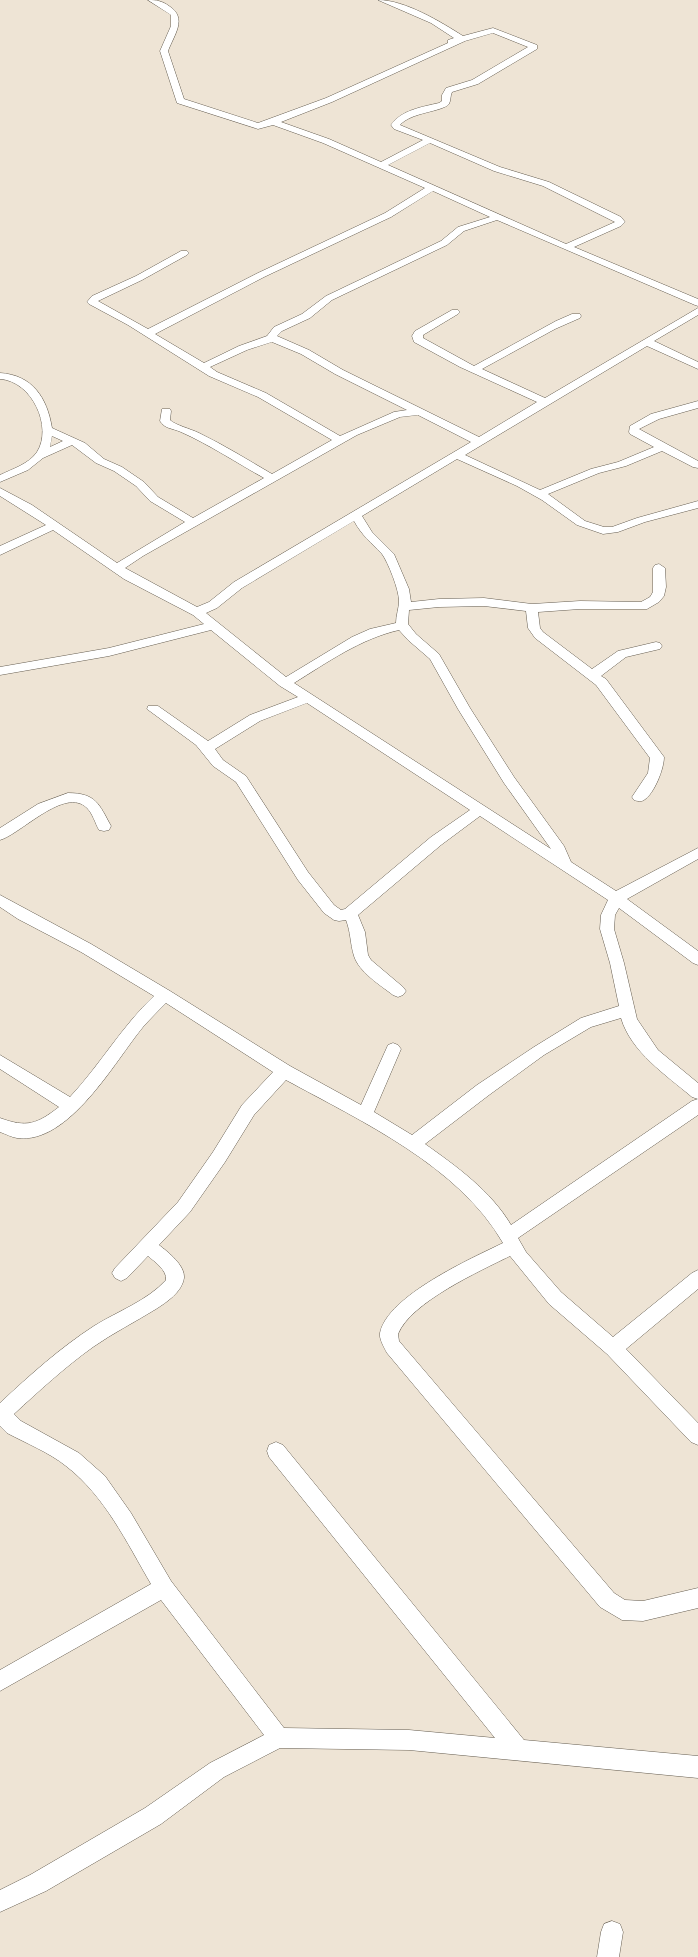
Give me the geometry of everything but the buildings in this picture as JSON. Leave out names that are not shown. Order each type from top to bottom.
[{"type":"street","points":[[152,0],[169,8],[175,15],[176,23],[164,51],[180,101],[258,126],[273,122],[329,100],[462,39],[488,30],[493,30],[534,47],[475,82],[449,90],[446,95],[446,102],[442,105],[404,117],[397,122],[396,125],[397,127],[497,169],[546,184],[618,219],[620,222],[567,247]]},
{"type":"street","points":[[273,122],[460,38],[434,21],[382,0]]},
{"type":"street","points":[[273,122],[326,141],[698,303]]},
{"type":"street","points":[[382,165],[430,140]]},
{"type":"street","points":[[147,334],[256,277],[388,214],[432,188]]},
{"type":"street","points":[[272,338],[272,335],[278,329],[306,316],[329,298],[444,243],[461,229],[498,217]]},
{"type":"street","points":[[184,253],[93,300],[95,304],[116,314],[147,334],[196,362],[213,374],[262,395],[340,440]]},
{"type":"street","points":[[197,612],[213,605],[238,585],[698,311]]},
{"type":"street","points":[[455,312],[419,333],[417,338],[421,342],[475,370],[546,402]]},
{"type":"street","points":[[475,370],[490,359],[511,350],[556,324],[576,316]]},
{"type":"street","points":[[203,367],[243,348],[272,338],[305,352],[400,408],[419,412],[480,442]]},
{"type":"street","points":[[648,342],[698,366]]},
{"type":"street","points":[[0,376],[7,375],[33,390],[43,409],[47,439],[44,450],[40,456]]},
{"type":"street","points":[[697,465],[634,432],[634,428],[638,424],[652,418],[698,404]]},
{"type":"street","points":[[117,568],[272,478],[400,408]]},
{"type":"street","points":[[166,411],[165,421],[169,425],[189,432],[272,478]]},
{"type":"street","points":[[46,429],[72,441],[88,450],[100,461],[118,469],[132,478],[154,499],[194,523]]},
{"type":"street","points":[[0,479],[26,466],[40,456],[72,441]]},
{"type":"street","points":[[539,494],[591,472],[622,464],[663,447]]},
{"type":"street","points":[[457,455],[521,484],[539,494],[581,523],[603,531],[614,530],[641,520],[698,504]]},
{"type":"street","points":[[0,491],[54,525],[128,576],[197,612],[285,682],[308,698],[566,867],[616,898],[698,959]]},
{"type":"street","points":[[356,515],[367,534],[388,554],[403,589],[404,607],[402,625],[412,637],[435,657],[464,709],[509,780],[559,850],[566,867]]},
{"type":"street","points":[[0,551],[54,525]]},
{"type":"street","points":[[404,607],[439,603],[484,602],[532,608],[553,608],[580,605],[643,606],[653,602],[658,597],[660,588],[659,568]]},
{"type":"street","points":[[212,623],[213,605]]},
{"type":"street","points":[[532,608],[534,628],[540,635],[593,675],[616,700],[657,757],[658,766],[654,776],[639,797]]},
{"type":"street","points":[[1,667],[109,652],[212,623]]},
{"type":"street","points":[[285,682],[356,640],[374,632],[402,625]]},
{"type":"street","points":[[593,675],[622,654],[656,646]]},
{"type":"street","points":[[207,748],[257,717],[290,707],[308,698]]},
{"type":"street","points":[[153,709],[207,748],[218,763],[241,779],[303,876],[329,910],[339,916],[350,913],[436,841],[479,810]]},
{"type":"street","points":[[0,835],[38,810],[58,801],[75,798],[89,802],[95,809],[104,826]]},
{"type":"street","points":[[698,853],[616,898],[608,914],[607,929],[617,963],[629,1020],[638,1036],[652,1054],[698,1092]]},
{"type":"street","points":[[0,900],[23,915],[86,948],[165,995],[284,1070],[412,1144],[450,1172],[481,1200],[500,1222],[534,1274],[555,1298],[613,1348],[698,1436]]},
{"type":"street","points":[[350,913],[358,932],[361,956],[366,964],[398,991]]},
{"type":"street","points":[[0,1125],[21,1131],[36,1129],[54,1120],[71,1106],[95,1080],[146,1012],[165,995]]},
{"type":"street","points":[[412,1144],[483,1090],[539,1051],[586,1022],[627,1010]]},
{"type":"street","points":[[364,1116],[393,1049]]},
{"type":"street","points":[[0,1061],[71,1106]]},
{"type":"street","points":[[121,1273],[184,1207],[219,1157],[248,1110],[284,1070]]},
{"type":"street","points":[[698,1106],[511,1241],[446,1280],[411,1306],[396,1321],[389,1332],[389,1338],[393,1346],[607,1600],[622,1610],[643,1611],[698,1598]]},
{"type":"street","points":[[148,1246],[174,1270],[175,1277],[173,1283],[164,1293],[144,1308],[88,1339],[59,1361],[2,1417],[14,1427],[72,1459],[98,1483],[124,1520],[164,1588],[279,1738]]},
{"type":"street","points":[[613,1348],[698,1278]]},
{"type":"street","points":[[276,1451],[519,1752]]},
{"type":"street","points":[[0,1681],[164,1588]]},
{"type":"street","points":[[0,1901],[38,1883],[146,1820],[217,1770],[279,1738],[409,1740],[519,1752],[698,1768]]},
{"type":"street","points":[[608,1957],[612,1932]]}]
